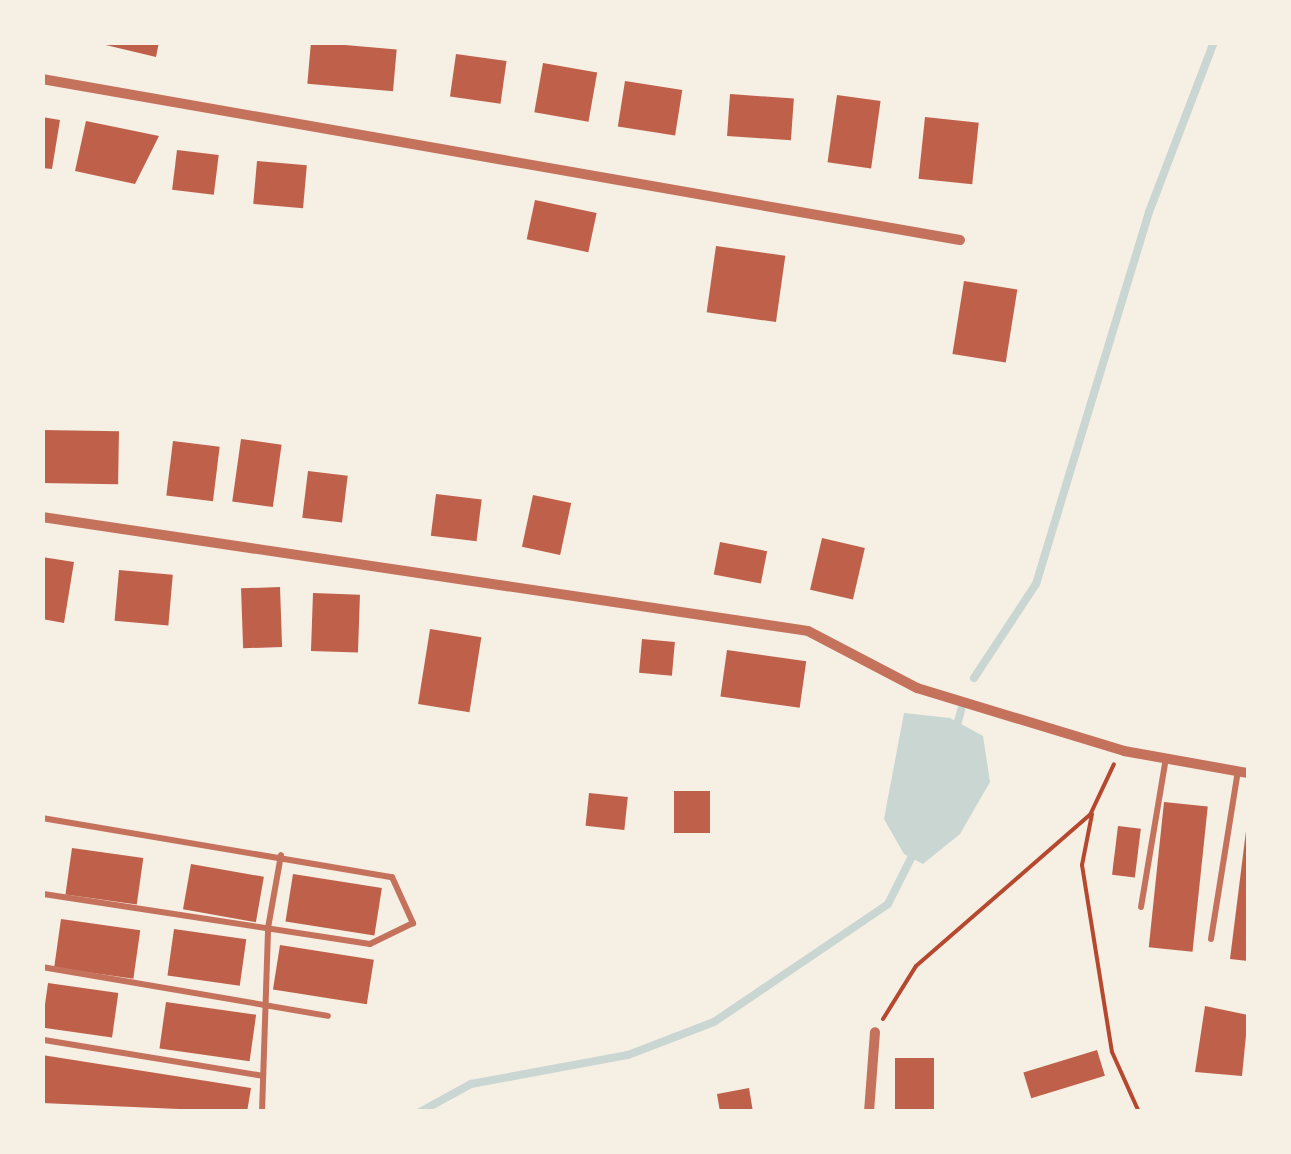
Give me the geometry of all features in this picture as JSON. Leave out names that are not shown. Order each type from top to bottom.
[{"type":"street","points":[[42,79],[960,240]]},
{"type":"street","points":[[42,516],[808,631],[917,688],[1124,751],[1243,772]]},
{"type":"street","points":[[869,1112],[875,1032]]},
{"type":"lane","points":[[1140,906],[1166,758]]},
{"type":"lane","points":[[1211,939],[1243,772]]},
{"type":"lane","points":[[42,818],[281,854],[392,877],[413,923],[370,944],[42,894]]},
{"type":"lane","points":[[262,1112],[268,928],[281,854]]},
{"type":"lane","points":[[42,967],[264,998],[328,1016]]},
{"type":"lane","points":[[44,1040],[262,1076]]},
{"type":"path","points":[[1124,751],[1093,810],[1082,866],[1112,1052],[1139,1112]]},
{"type":"path","points":[[875,1032],[916,966],[1093,810]]},
{"type":"shaded area","points":[[904,713],[950,718],[983,736],[990,782],[960,834],[923,864],[904,854],[884,819]]},
{"type":"building","points":[[93,42],[159,42],[156,57]]},
{"type":"building","points":[[311,42],[397,49],[393,91],[307,84]]},
{"type":"building","points":[[456,54],[507,61],[501,104],[450,97]]},
{"type":"building","points":[[543,63],[597,73],[588,122],[534,112]]},
{"type":"building","points":[[625,81],[682,90],[675,136],[618,126]]},
{"type":"building","points":[[730,94],[794,98],[791,140],[727,136]]},
{"type":"building","points":[[837,95],[881,101],[871,168],[828,162]]},
{"type":"building","points":[[42,117],[60,120],[52,169],[42,168]]},
{"type":"building","points":[[925,117],[979,123],[972,184],[919,179]]},
{"type":"building","points":[[86,121],[159,136],[135,184],[75,171]]},
{"type":"building","points":[[177,150],[219,155],[214,195],[172,190]]},
{"type":"building","points":[[257,161],[307,165],[303,208],[253,204]]},
{"type":"building","points":[[535,200],[597,213],[588,252],[527,239]]},
{"type":"building","points":[[716,246],[785,256],[776,322],[707,312]]},
{"type":"building","points":[[964,281],[1017,289],[1006,363],[952,354]]},
{"type":"building","points":[[42,430],[119,431],[118,484],[42,483]]},
{"type":"building","points":[[241,439],[282,445],[273,507],[232,501]]},
{"type":"building","points":[[173,441],[220,447],[213,501],[166,496]]},
{"type":"building","points":[[308,471],[348,476],[342,523],[302,518]]},
{"type":"building","points":[[436,494],[482,500],[477,541],[431,536]]},
{"type":"building","points":[[533,495],[571,503],[560,555],[522,547]]},
{"type":"building","points":[[822,538],[865,548],[853,600],[810,590]]},
{"type":"building","points":[[720,542],[767,551],[761,584],[714,574]]},
{"type":"building","points":[[42,557],[74,562],[64,623],[42,619]]},
{"type":"building","points":[[119,570],[173,575],[168,626],[115,621]]},
{"type":"building","points":[[280,587],[282,647],[243,648],[241,588]]},
{"type":"building","points":[[313,593],[360,595],[358,653],[311,651]]},
{"type":"building","points":[[430,629],[481,637],[469,712],[418,704]]},
{"type":"building","points":[[642,639],[675,642],[672,676],[639,673]]},
{"type":"building","points":[[727,650],[806,661],[800,708],[720,697]]},
{"type":"building","points":[[674,791],[710,791],[710,833],[674,833]]},
{"type":"building","points":[[589,793],[628,797],[624,830],[586,826]]},
{"type":"building","points":[[1164,802],[1208,807],[1192,952],[1149,947]]},
{"type":"building","points":[[1118,826],[1141,829],[1135,877],[1112,875]]},
{"type":"building","points":[[1248,831],[1248,961],[1230,959]]},
{"type":"building","points":[[72,848],[143,858],[137,905],[65,895]]},
{"type":"building","points":[[191,864],[264,877],[256,922],[183,909]]},
{"type":"building","points":[[293,874],[382,888],[374,935],[285,921]]},
{"type":"building","points":[[61,919],[140,930],[133,979],[54,968]]},
{"type":"building","points":[[174,929],[246,939],[240,986],[167,976]]},
{"type":"building","points":[[280,945],[374,960],[367,1004],[273,989]]},
{"type":"building","points":[[48,983],[118,993],[112,1037],[42,1028]]},
{"type":"building","points":[[166,1002],[256,1015],[250,1061],[159,1049]]},
{"type":"building","points":[[1205,1006],[1248,1015],[1242,1076],[1195,1072]]},
{"type":"building","points":[[1097,1050],[1105,1076],[1031,1098],[1023,1073]]},
{"type":"building","points":[[42,1055],[251,1088],[247,1112],[42,1103]]},
{"type":"building","points":[[895,1058],[934,1058],[934,1112],[895,1112]]},
{"type":"building","points":[[749,1088],[753,1112],[720,1112],[717,1094]]},
{"type":"waterway","points":[[974,678],[1036,584],[1149,212],[1214,42]]},
{"type":"waterway","points":[[956,729],[961,710]]},
{"type":"waterway","points":[[420,1112],[471,1084],[628,1055],[714,1022],[888,904],[915,850]]}]
